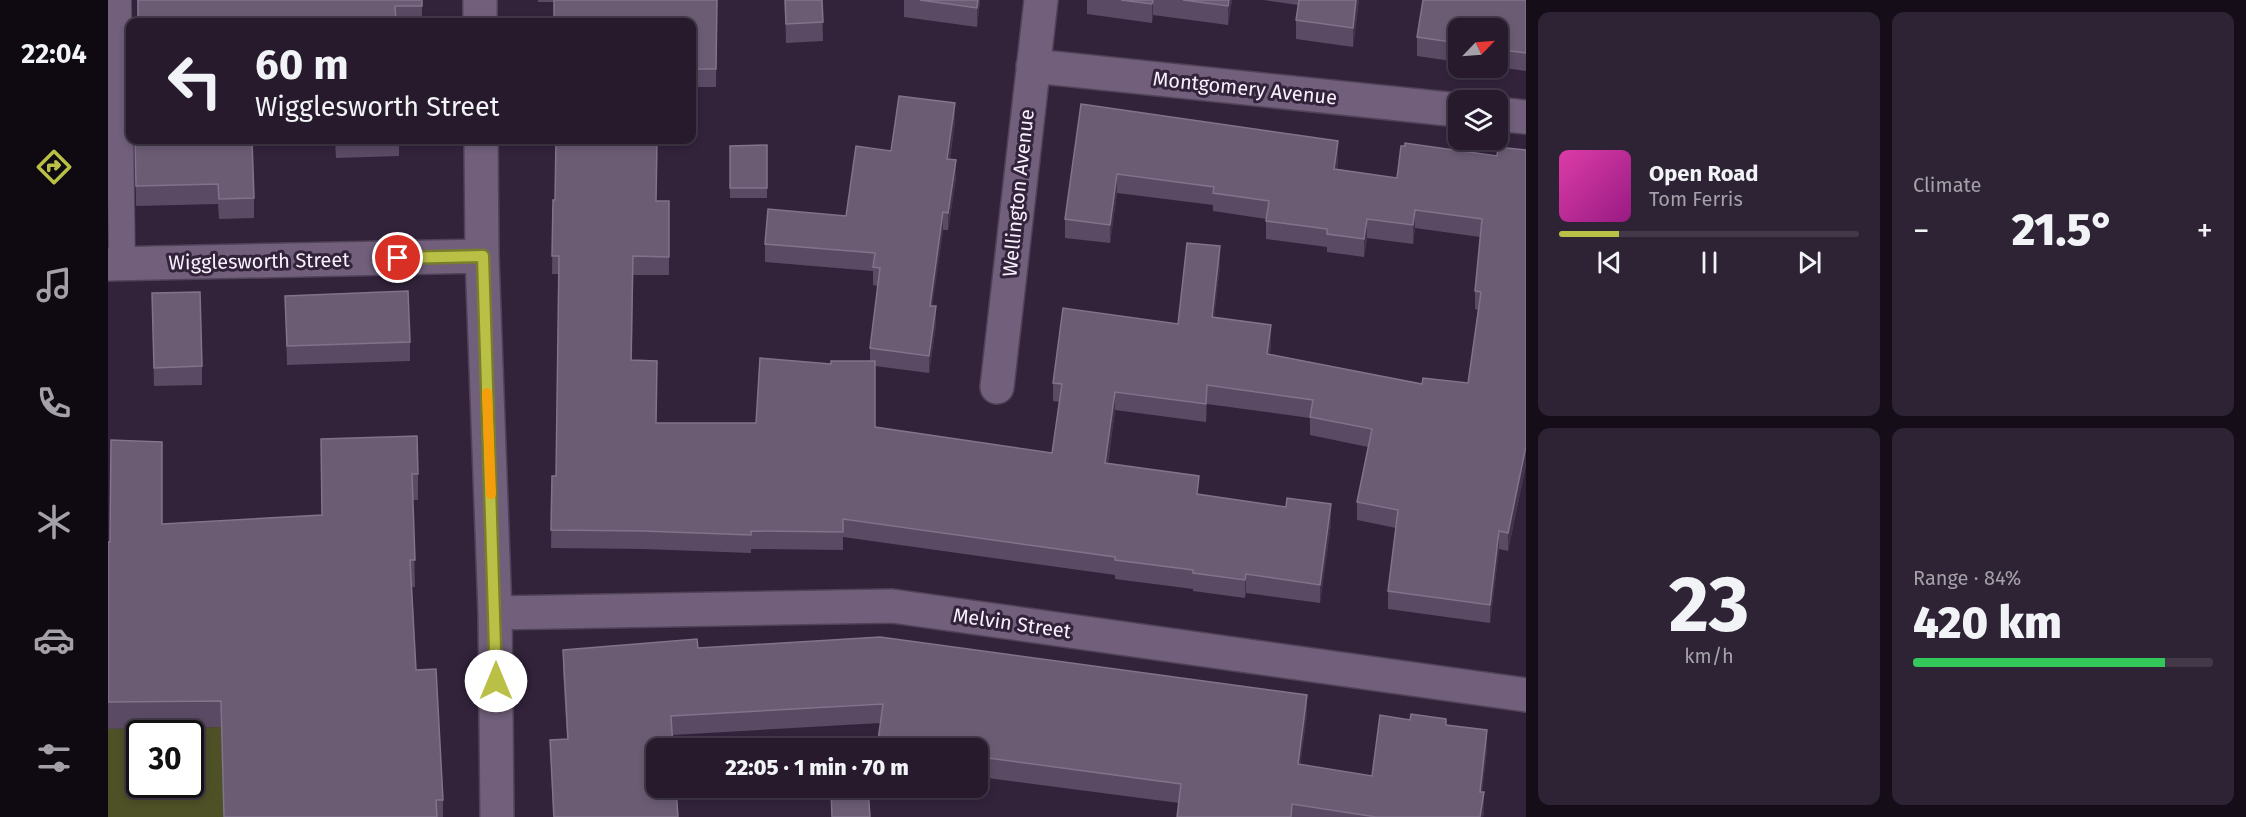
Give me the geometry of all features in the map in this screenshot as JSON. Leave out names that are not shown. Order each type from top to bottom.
[{"type":"street","points":[[480,0],[480,18]]},
{"type":"street","name":"Wellington Avenue","points":[[997,387],[1041,0]]},
{"type":"street","name":"Montgomery Avenue","points":[[1033,66],[1448,109]]},
{"type":"street","points":[[1508,115],[1526,117]]},
{"type":"street","points":[[481,144],[495,613],[497,817]]},
{"type":"street","name":"Wigglesworth Street","points":[[115,263],[483,256]]},
{"type":"street","name":"Melvin Street","points":[[495,613],[892,606],[1526,695]]},
{"type":"lane","points":[[115,263],[118,0]]},
{"type":"green space","points":[[204,727],[221,727],[224,817],[108,817],[108,729],[126,729],[126,798],[204,798]]},
{"type":"building","points":[[138,0],[422,0],[422,6],[395,6],[396,18],[138,18]]},
{"type":"building","points":[[554,0],[717,0],[716,69],[696,69],[696,18],[554,18]]},
{"type":"building","points":[[785,0],[822,0],[823,22],[786,24]]},
{"type":"building","points":[[920,0],[978,0],[977,8]]},
{"type":"building","points":[[1121,0],[1153,0],[1152,4]]},
{"type":"building","points":[[1183,0],[1229,0],[1228,6]]},
{"type":"building","points":[[1299,0],[1356,0],[1353,28],[1296,20]]},
{"type":"building","points":[[1423,0],[1526,0],[1526,53],[1508,51],[1508,18],[1448,18],[1448,42],[1417,37]]},
{"type":"building","points":[[899,96],[955,103],[947,159],[956,160],[948,213],[943,212],[930,306],[936,306],[929,356],[870,348],[880,268],[873,267],[875,253],[765,244],[768,209],[846,216],[856,146],[891,151]]},
{"type":"building","points":[[1081,104],[1338,141],[1334,169],[1397,178],[1401,146],[1405,146],[1405,143],[1497,156],[1498,150],[1508,150],[1508,148],[1526,150],[1526,446],[1508,533],[1499,531],[1490,605],[1388,591],[1398,510],[1357,502],[1372,429],[1310,417],[1313,400],[1207,385],[1206,404],[1115,392],[1105,463],[1199,476],[1197,494],[1286,507],[1287,498],[1331,504],[1320,585],[1246,574],[1245,580],[1193,573],[1193,570],[1115,560],[1115,557],[843,519],[843,532],[751,531],[751,535],[551,530],[552,476],[556,476],[559,256],[552,256],[556,144],[657,144],[656,201],[669,201],[669,257],[633,256],[631,360],[657,361],[656,423],[756,423],[760,358],[831,364],[831,361],[875,361],[875,427],[1052,453],[1062,384],[1053,383],[1063,308],[1178,324],[1187,243],[1220,246],[1212,317],[1271,325],[1267,354],[1422,384],[1423,378],[1468,383],[1481,292],[1475,291],[1482,219],[1415,210],[1413,225],[1367,219],[1364,239],[1327,234],[1327,229],[1266,221],[1269,201],[1213,193],[1214,187],[1117,174],[1110,225],[1065,219]]},
{"type":"building","points":[[135,144],[252,144],[254,198],[219,199],[218,184],[136,186]]},
{"type":"building","points":[[767,145],[767,188],[730,188],[730,146]]},
{"type":"building","points":[[408,291],[410,342],[287,346],[285,296]]},
{"type":"building","points":[[200,292],[202,366],[154,368],[152,293]]},
{"type":"building","points":[[417,436],[418,474],[412,474],[415,560],[410,560],[416,670],[436,669],[443,800],[436,800],[437,817],[224,817],[221,701],[108,702],[108,542],[110,542],[111,440],[162,442],[162,524],[322,515],[321,439]]},
{"type":"building","points":[[880,637],[1307,695],[1298,764],[1372,776],[1380,715],[1410,720],[1411,714],[1446,719],[1446,725],[1487,730],[1480,792],[1484,792],[1480,817],[1376,817],[1292,804],[1291,817],[1177,817],[1181,784],[988,758],[988,738],[878,738],[883,704],[671,716],[672,738],[646,738],[646,798],[677,798],[678,817],[554,817],[550,740],[568,739],[563,650],[697,639],[698,648]]},
{"type":"building","points":[[831,798],[869,798],[870,817],[832,817]]},
{"type":"slow traffic","points":[[487,393],[491,494]]},
{"type":"route","points":[[398,258],[483,256],[496,681]]}]
